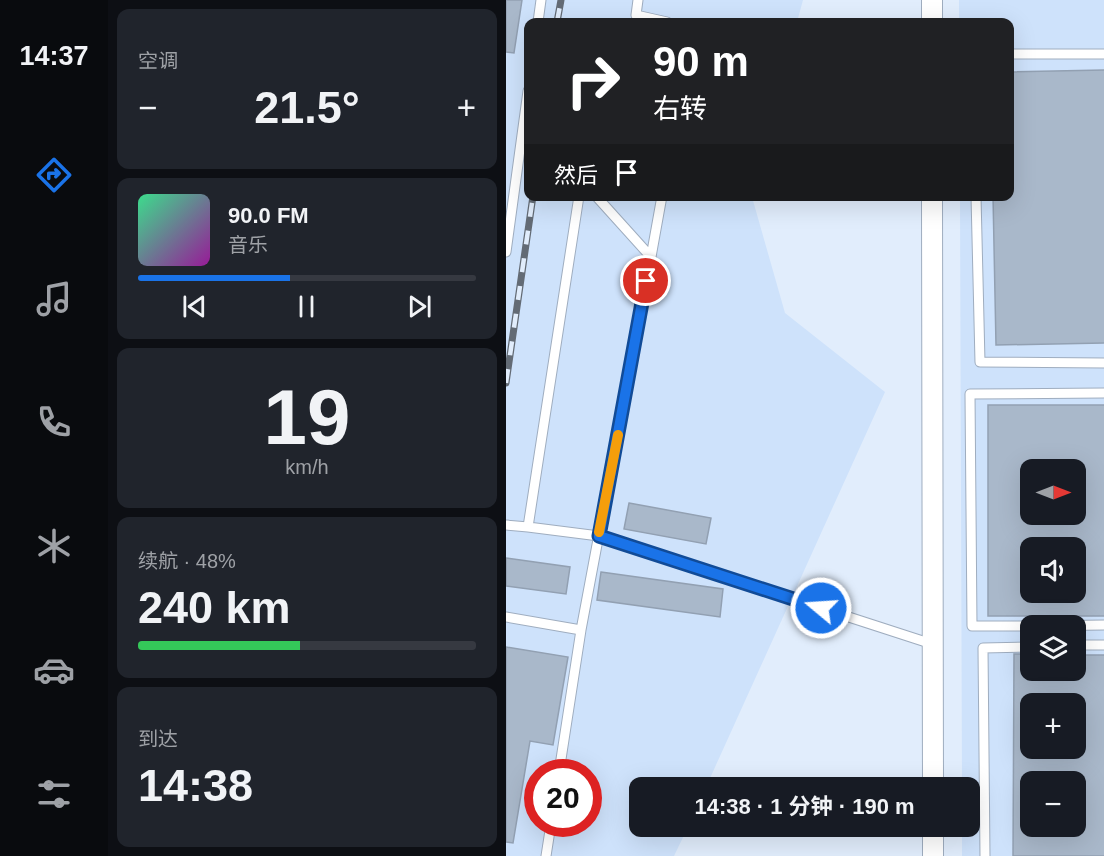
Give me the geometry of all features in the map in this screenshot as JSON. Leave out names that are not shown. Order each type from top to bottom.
[{"type":"street","points":[[932,0],[932,18]]},
{"type":"street","points":[[932,201],[933,777]]},
{"type":"street","points":[[933,837],[933,856]]},
{"type":"lane","points":[[539,18],[541,0]]},
{"type":"lane","points":[[638,0],[636,15],[649,18]]},
{"type":"lane","points":[[1014,54],[1104,54]]},
{"type":"lane","points":[[506,252],[524,120]]},
{"type":"lane","points":[[528,527],[578,201]]},
{"type":"lane","points":[[601,201],[651,257]]},
{"type":"lane","points":[[561,759],[581,630],[661,201]]},
{"type":"lane","points":[[976,201],[980,362],[1104,363]]},
{"type":"lane","points":[[1020,626],[972,626],[970,394],[1104,393]]},
{"type":"lane","points":[[506,525],[599,536],[932,644]]},
{"type":"lane","points":[[506,617],[581,630]]},
{"type":"lane","points":[[1086,625],[1104,625]]},
{"type":"lane","points":[[1086,645],[1104,645]]},
{"type":"lane","points":[[985,856],[983,648],[1020,646]]},
{"type":"lane","points":[[546,856],[549,837]]},
{"type":"shaded area","points":[[506,0],[803,0],[798,18],[524,18],[524,201],[753,201],[785,313],[885,392],[711,777],[629,777],[629,837],[683,837],[674,856],[506,856]]},
{"type":"shaded area","points":[[959,0],[1104,0],[1104,856],[962,856],[962,837],[980,837],[980,777],[962,777],[960,201],[1014,201],[1014,18],[959,18]]},
{"type":"building","points":[[506,0],[522,0],[514,53],[506,52]]},
{"type":"building","points":[[1105,70],[1105,343],[996,345],[993,201],[1014,201],[1014,72]]},
{"type":"building","points":[[988,405],[1105,405],[1105,616],[988,616]]},
{"type":"building","points":[[629,503],[711,518],[706,544],[624,529]]},
{"type":"building","points":[[506,558],[570,567],[566,594],[506,586]]},
{"type":"building","points":[[601,572],[723,589],[720,617],[597,600]]},
{"type":"building","points":[[506,647],[568,657],[553,745],[530,741],[527,759],[524,759],[524,777],[513,843],[506,842]]},
{"type":"building","points":[[1014,654],[1020,654],[1020,681],[1086,681],[1086,655],[1105,655],[1105,856],[1013,856]]},
{"type":"railway","points":[[558,18],[561,0]]},
{"type":"railway","points":[[506,383],[532,201]]},
{"type":"slow traffic","points":[[599,532],[618,435]]},
{"type":"route","points":[[646,281],[599,536],[821,608]]}]
